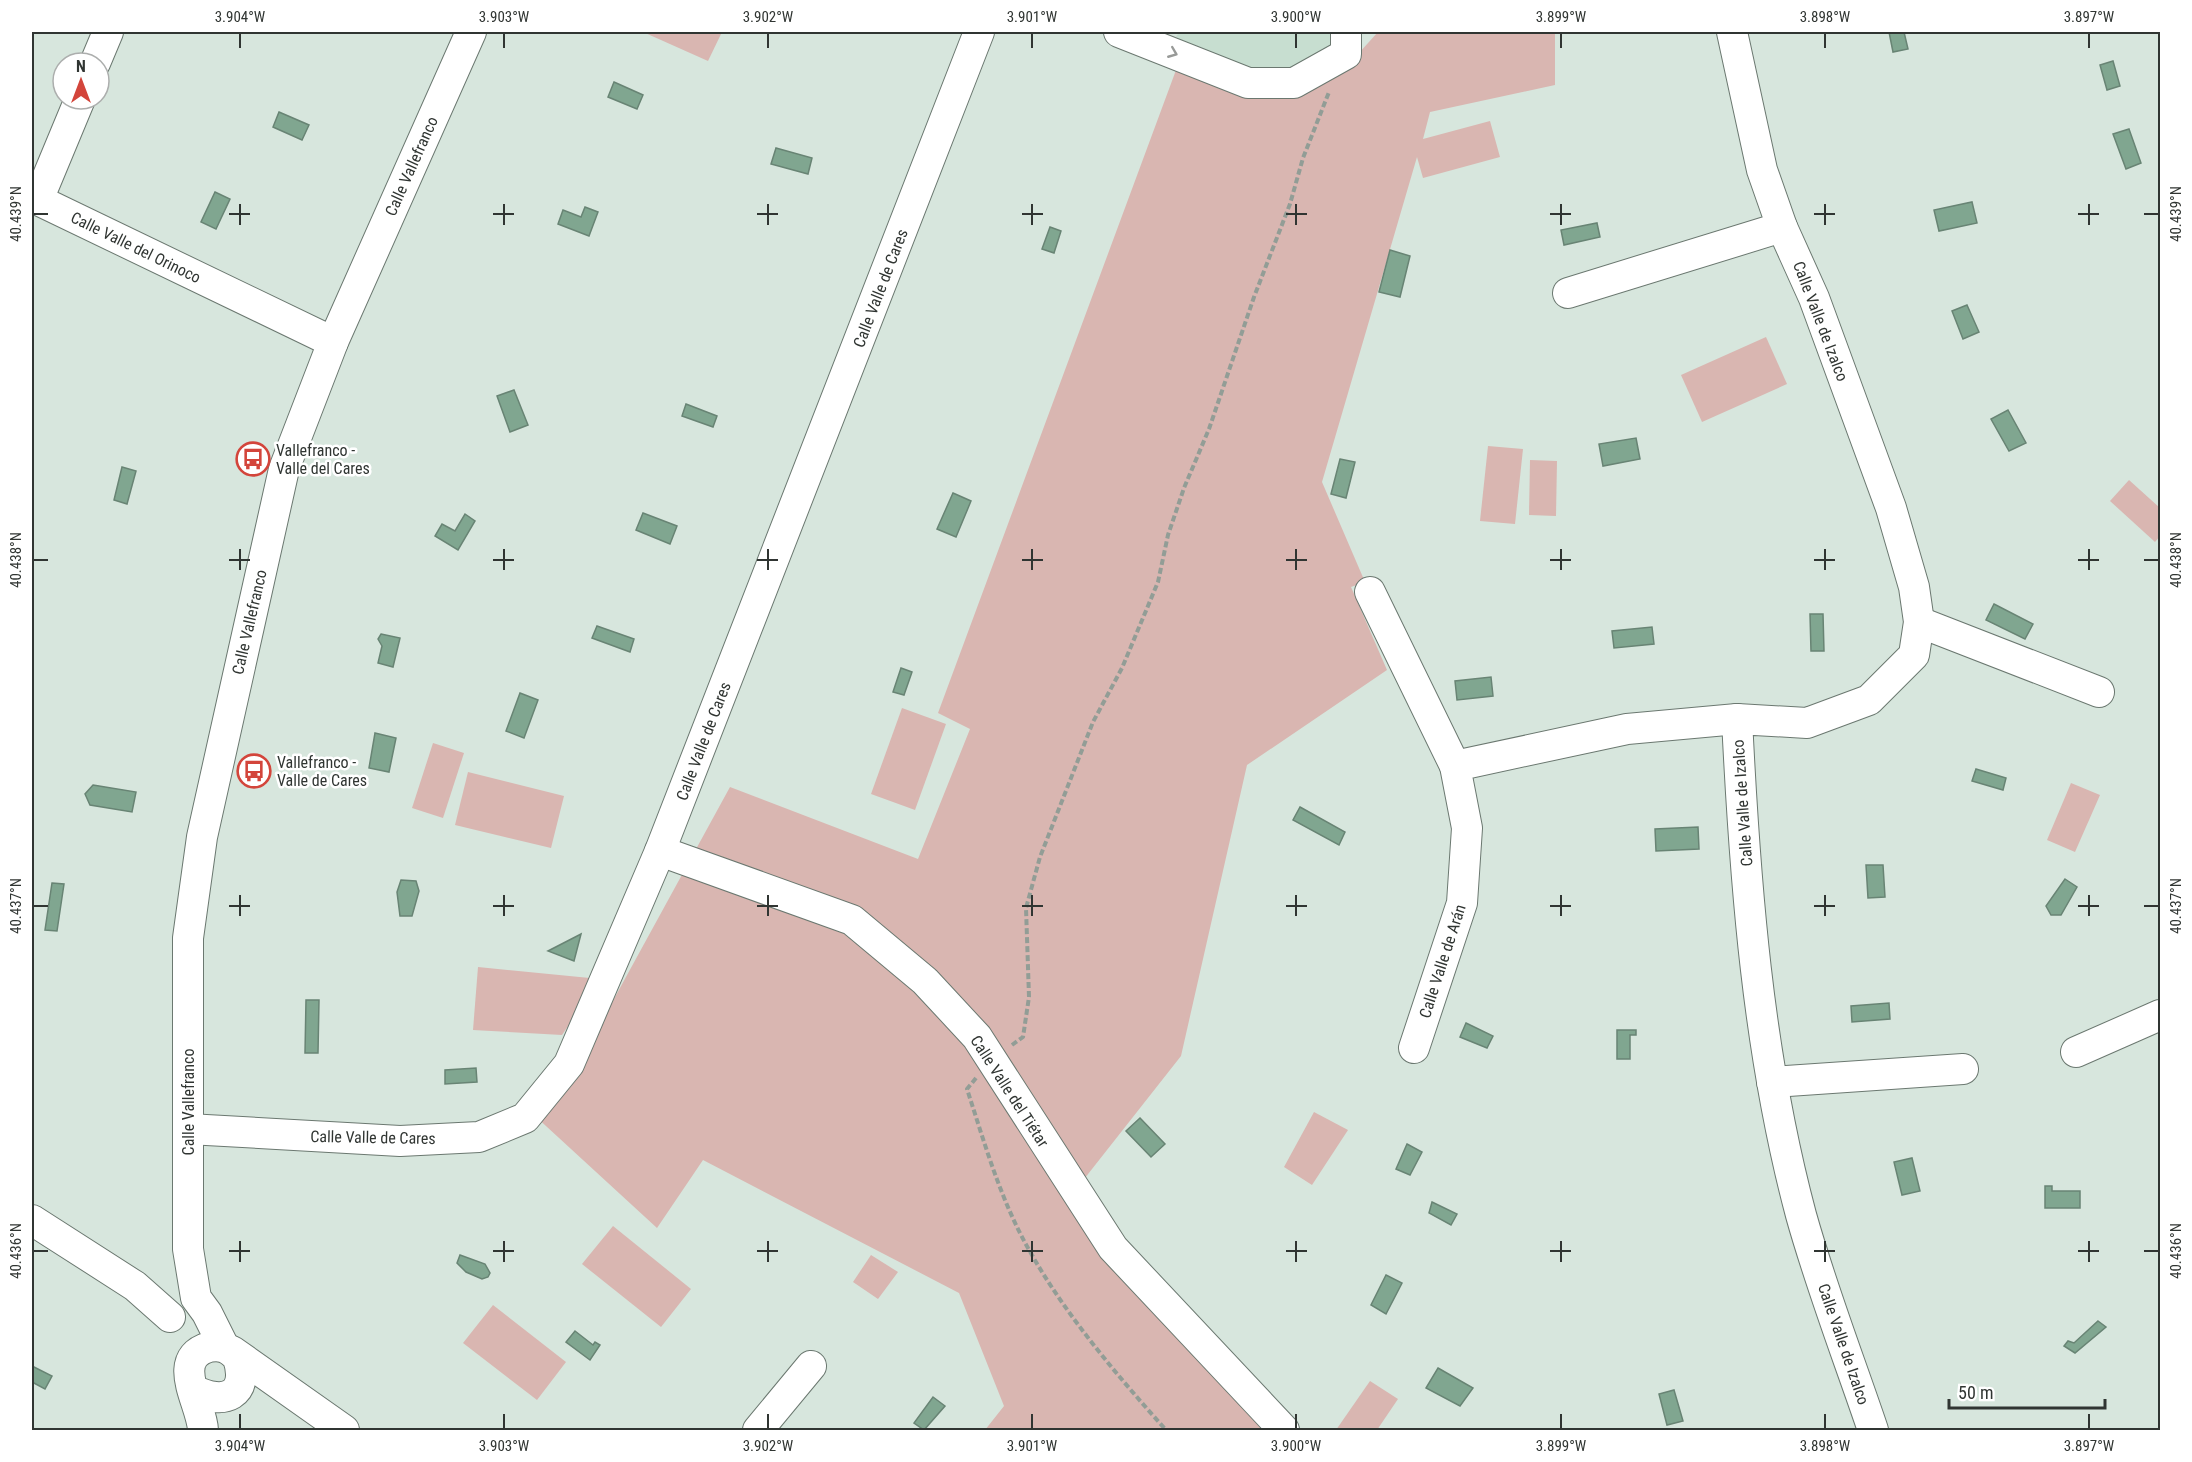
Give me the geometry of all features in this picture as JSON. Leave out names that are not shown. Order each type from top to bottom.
[{"type":"street","points":[[99,51],[108,32]]},
{"type":"street","name":"Calle Vallefranco","points":[[203,1431],[191,1378],[179,1302],[188,1249],[188,938],[202,837],[284,469],[333,342],[471,32]]},
{"type":"street","name":"Calle Valle de Cares","points":[[188,1129],[400,1142],[480,1137],[525,1118],[569,1064],[660,851],[979,32]]},
{"type":"street","points":[[1119,32],[1248,83],[1294,83],[1346,43]]},
{"type":"street","name":"Calle Valle de Izalco","points":[[1732,32],[1762,170],[1782,227],[1814,298],[1891,508],[1914,587],[1919,622],[1914,655],[1869,700],[1807,723],[1737,719],[1742,815],[1758,983],[1772,1082],[1802,1215],[1873,1431]]},
{"type":"street","name":"Calle Valle del Orinoco","points":[[75,111],[38,200],[333,342]]},
{"type":"street","points":[[1568,293],[1782,227]]},
{"type":"street","name":"Calle Valle de Arán","points":[[1370,592],[1455,766],[1467,828],[1462,903],[1414,1048]]},
{"type":"street","points":[[1919,622],[2100,692]]},
{"type":"street","points":[[1455,766],[1627,729],[1737,719]]},
{"type":"street","name":"Calle Valle del Tiétar","points":[[660,851],[852,920],[925,981],[977,1037],[1113,1248],[1284,1431]]},
{"type":"street","points":[[2076,1052],[2160,1015]]},
{"type":"street","points":[[1772,1082],[1963,1069]]},
{"type":"street","points":[[32,1220],[135,1286],[179,1302]]},
{"type":"street","name":"Calle Vallefranco","points":[[179,1302],[207,1313],[228,1349]]},
{"type":"street","points":[[228,1349],[238,1358],[242,1369],[242,1382],[236,1391],[227,1397],[216,1398],[191,1378],[193,1358],[202,1350],[213,1346],[228,1349],[344,1431]]},
{"type":"street","points":[[758,1431],[811,1366]]},
{"type":"street","points":[[236,1391],[290,1394]]},
{"type":"path","points":[[1166,1431],[1122,1380],[1079,1323],[1022,1236],[990,1164],[968,1089],[990,1060],[1023,1037],[1029,997],[1026,908],[1040,857],[1094,722],[1122,668],[1158,582],[1168,535],[1184,488],[1209,429],[1254,297],[1290,204],[1306,148],[1346,43]]},
{"type":"shaded area","points":[[643,32],[722,32],[708,61]]},
{"type":"shaded area","points":[[1179,32],[1343,32],[1337,51],[1287,73],[1233,67],[1176,37]]},
{"type":"shaded area","points":[[1378,32],[1555,32],[1555,85],[1430,112],[1423,139],[1490,121],[1500,157],[1423,178],[1417,157],[1322,482],[1365,582],[1351,587],[1387,670],[1247,765],[1181,1056],[1081,1183],[1131,1253],[1298,1430],[985,1430],[1004,1406],[959,1293],[703,1160],[657,1228],[534,1115],[580,1061],[730,787],[918,859],[970,729],[938,713],[1179,62],[1240,89],[1349,64]]},
{"type":"shaded area","points":[[1889,32],[1904,32],[1908,49],[1893,52]]},
{"type":"shaded area","points":[[2113,61],[2120,86],[2107,90],[2100,65]]},
{"type":"shaded area","points":[[614,82],[643,95],[637,109],[608,97]]},
{"type":"shaded area","points":[[279,112],[309,125],[302,140],[273,127]]},
{"type":"shaded area","points":[[2129,129],[2141,163],[2126,169],[2113,134]]},
{"type":"shaded area","points":[[776,148],[812,158],[808,174],[771,164]]},
{"type":"shaded area","points":[[215,192],[230,199],[216,229],[201,222]]},
{"type":"shaded area","points":[[1972,202],[1977,223],[1939,231],[1934,210]]},
{"type":"shaded area","points":[[585,207],[598,212],[589,236],[558,224],[563,210],[581,217]]},
{"type":"shaded area","points":[[1597,223],[1600,237],[1564,245],[1561,230]]},
{"type":"shaded area","points":[[1050,227],[1061,231],[1054,253],[1042,249]]},
{"type":"shaded area","points":[[1390,250],[1410,256],[1400,297],[1379,292]]},
{"type":"shaded area","points":[[1967,305],[1979,332],[1963,339],[1952,311]]},
{"type":"shaded area","points":[[1766,337],[1787,384],[1702,422],[1681,375]]},
{"type":"shaded area","points":[[514,390],[528,425],[510,432],[497,396]]},
{"type":"shaded area","points":[[686,404],[717,416],[713,427],[682,416]]},
{"type":"shaded area","points":[[2008,410],[2026,443],[2009,451],[1991,419]]},
{"type":"shaded area","points":[[1636,438],[1640,459],[1603,466],[1599,444]]},
{"type":"shaded area","points":[[1488,446],[1523,449],[1515,524],[1480,521]]},
{"type":"shaded area","points":[[1340,459],[1355,462],[1346,498],[1331,494]]},
{"type":"shaded area","points":[[1530,460],[1557,461],[1556,516],[1529,515]]},
{"type":"shaded area","points":[[122,467],[136,471],[127,504],[114,500]]},
{"type":"shaded area","points":[[2129,480],[2160,508],[2160,536],[2155,542],[2110,501]]},
{"type":"shaded area","points":[[953,493],[971,501],[956,537],[937,529]]},
{"type":"shaded area","points":[[643,513],[677,526],[670,544],[636,530]]},
{"type":"shaded area","points":[[465,514],[475,521],[458,550],[435,536],[442,524],[455,531]]},
{"type":"shaded area","points":[[1994,604],[2033,624],[2025,639],[1986,620]]},
{"type":"shaded area","points":[[1810,614],[1823,614],[1824,651],[1811,651]]},
{"type":"shaded area","points":[[597,626],[634,639],[630,652],[592,638]]},
{"type":"shaded area","points":[[1652,627],[1654,644],[1614,648],[1612,631]]},
{"type":"shaded area","points":[[381,634],[400,638],[393,667],[378,663],[382,646],[378,639]]},
{"type":"shaded area","points":[[901,668],[912,672],[904,695],[893,692]]},
{"type":"shaded area","points":[[1491,677],[1493,696],[1457,700],[1455,681]]},
{"type":"shaded area","points":[[520,693],[538,700],[524,738],[506,731]]},
{"type":"shaded area","points":[[902,708],[946,724],[915,810],[871,794]]},
{"type":"shaded area","points":[[375,733],[396,738],[389,772],[369,768]]},
{"type":"shaded area","points":[[433,743],[464,753],[443,818],[412,808]]},
{"type":"shaded area","points":[[1976,769],[2006,778],[2003,790],[1972,781]]},
{"type":"shaded area","points":[[468,772],[564,796],[551,848],[455,825]]},
{"type":"shaded area","points":[[2071,783],[2100,795],[2075,852],[2047,840]]},
{"type":"shaded area","points":[[93,785],[136,792],[132,812],[90,805],[85,794]]},
{"type":"shaded area","points":[[1300,807],[1345,832],[1339,845],[1293,820]]},
{"type":"shaded area","points":[[1698,827],[1699,849],[1656,851],[1655,829]]},
{"type":"shaded area","points":[[1866,865],[1883,865],[1885,897],[1868,898]]},
{"type":"shaded area","points":[[2065,879],[2077,887],[2061,915],[2051,915],[2046,906]]},
{"type":"shaded area","points":[[401,880],[416,881],[419,891],[412,916],[400,916],[397,892]]},
{"type":"shaded area","points":[[52,883],[64,884],[57,931],[45,930]]},
{"type":"shaded area","points":[[581,934],[574,961],[548,951]]},
{"type":"shaded area","points":[[478,967],[600,979],[562,1035],[473,1030]]},
{"type":"shaded area","points":[[306,1000],[319,1000],[318,1053],[305,1053]]},
{"type":"shaded area","points":[[1889,1003],[1890,1019],[1852,1022],[1851,1006]]},
{"type":"shaded area","points":[[1466,1023],[1493,1036],[1487,1048],[1460,1037]]},
{"type":"shaded area","points":[[1617,1030],[1636,1030],[1636,1035],[1630,1035],[1630,1059],[1617,1059]]},
{"type":"shaded area","points":[[476,1068],[477,1082],[445,1084],[445,1070]]},
{"type":"shaded area","points":[[1314,1112],[1348,1130],[1312,1185],[1284,1167]]},
{"type":"shaded area","points":[[1140,1118],[1165,1144],[1151,1157],[1126,1131]]},
{"type":"shaded area","points":[[1407,1144],[1422,1152],[1410,1175],[1396,1169]]},
{"type":"shaded area","points":[[1912,1158],[1920,1191],[1902,1195],[1894,1162]]},
{"type":"shaded area","points":[[2045,1186],[2052,1186],[2052,1191],[2080,1191],[2080,1208],[2045,1208]]},
{"type":"shaded area","points":[[1432,1202],[1457,1214],[1451,1225],[1429,1213]]},
{"type":"shaded area","points":[[613,1226],[691,1289],[661,1327],[582,1264]]},
{"type":"shaded area","points":[[460,1255],[485,1264],[490,1273],[488,1277],[482,1279],[466,1272],[457,1263]]},
{"type":"shaded area","points":[[871,1255],[898,1272],[878,1299],[853,1282]]},
{"type":"shaded area","points":[[1386,1275],[1402,1283],[1386,1314],[1371,1305]]},
{"type":"shaded area","points":[[493,1305],[566,1362],[537,1400],[463,1343]]},
{"type":"shaded area","points":[[2098,1321],[2106,1327],[2075,1353],[2064,1346],[2068,1341],[2074,1343]]},
{"type":"shaded area","points":[[575,1331],[593,1345],[595,1342],[600,1345],[590,1360],[566,1342]]},
{"type":"shaded area","points":[[32,1366],[52,1376],[45,1389],[32,1382]]},
{"type":"shaded area","points":[[1438,1368],[1473,1388],[1460,1406],[1426,1388]]},
{"type":"shaded area","points":[[1370,1381],[1398,1399],[1377,1430],[1336,1430]]},
{"type":"shaded area","points":[[1674,1390],[1683,1421],[1667,1425],[1659,1394]]},
{"type":"shaded area","points":[[933,1397],[945,1406],[924,1430],[914,1423]]},
{"type":"place","name":"Vallefranco - Valle del Cares","points":[[253,459]]},
{"type":"place","name":"Vallefranco - Valle de Cares","points":[[254,771]]}]
